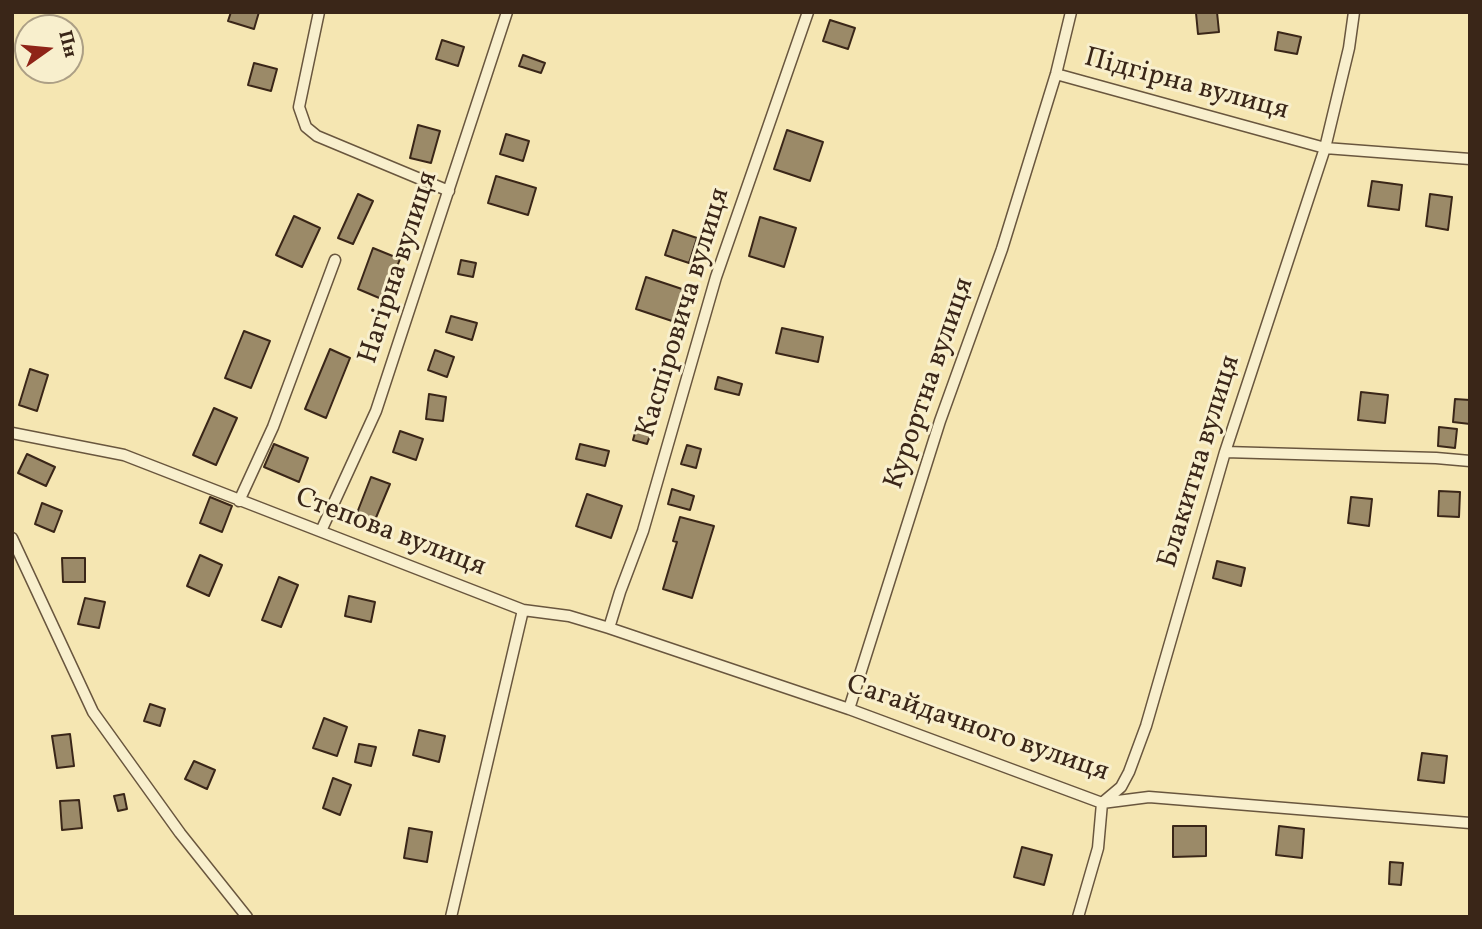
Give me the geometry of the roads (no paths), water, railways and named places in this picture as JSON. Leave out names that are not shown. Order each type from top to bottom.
[{"type":"street","points":[[319,12],[299,107],[306,127],[317,136],[449,191]]},
{"type":"street","name":"Нагірна вулиця","points":[[321,531],[376,411],[507,12]]},
{"type":"street","name":"Каспіровича вулиця","points":[[609,628],[646,520],[716,277],[808,12]]},
{"type":"street","name":"Підгірна вулиця","points":[[1071,12],[1056,74],[1325,148],[1470,159]]},
{"type":"street","name":"Блакитна вулиця","points":[[1102,803],[1121,787],[1146,726],[1225,452],[1325,148],[1349,48],[1354,12]]},
{"type":"street","name":"Курортна вулиця","points":[[849,709],[940,421],[1003,249],[1056,74]]},
{"type":"street","points":[[239,501],[273,427],[335,260]]},
{"type":"street","name":"Степова вулиця","points":[[12,433],[124,455],[523,610]]},
{"type":"street","points":[[1225,452],[1470,461]]},
{"type":"street","points":[[12,538],[93,712],[180,833],[247,917]]},
{"type":"street","points":[[451,917],[523,610]]},
{"type":"street","name":"Сагайдачного вулиця","points":[[523,610],[569,616],[609,628],[849,709],[1102,803],[1149,797],[1470,823]]},
{"type":"street","points":[[1079,917],[1098,848],[1102,803]]}]
